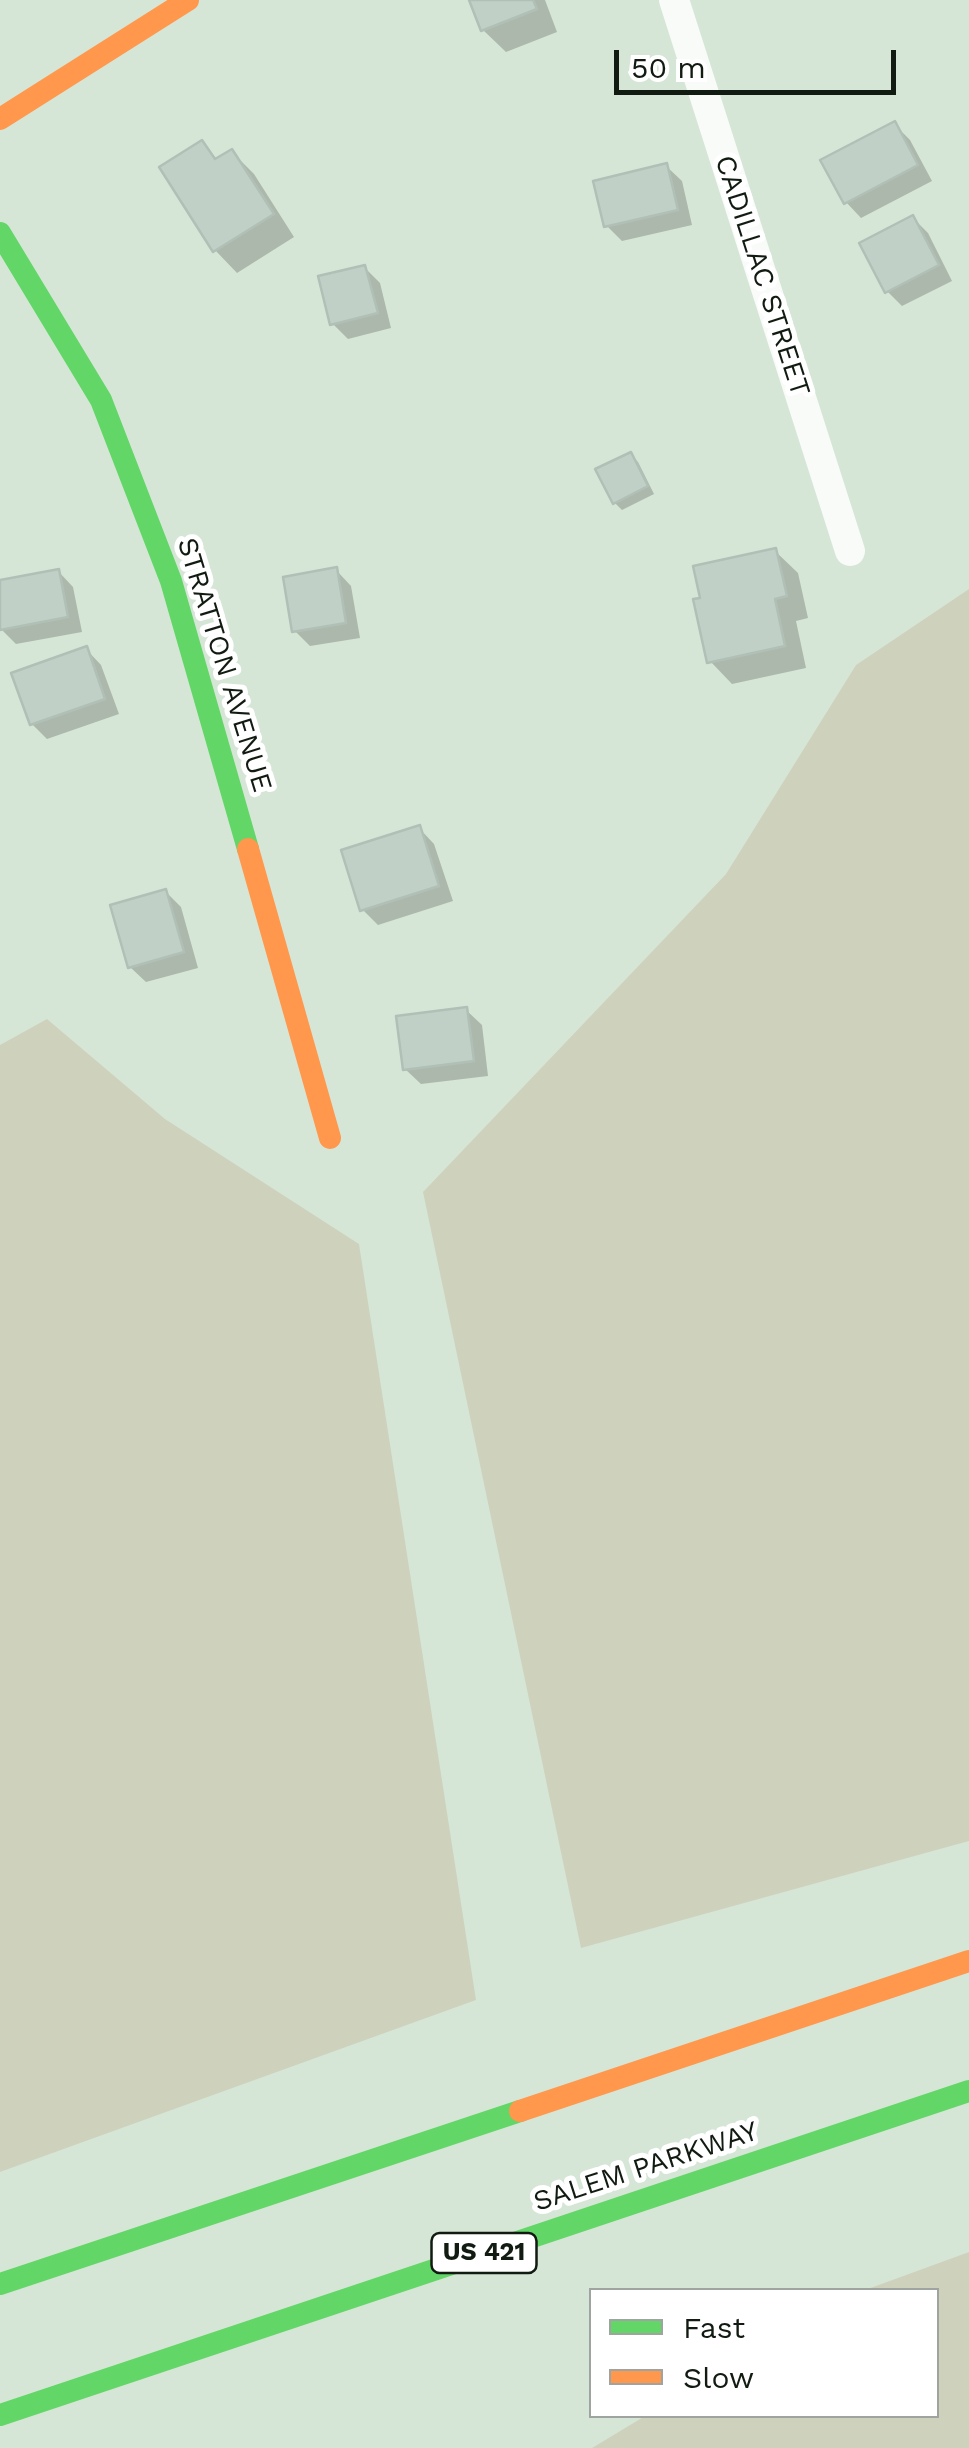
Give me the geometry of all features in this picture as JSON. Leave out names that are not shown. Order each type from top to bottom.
[{"type":"main road","points":[[0,119],[188,0]]},
{"type":"main road","name":"STRATTON AVENUE","points":[[0,233],[101,400],[171,581],[330,1138]]},
{"type":"main road","points":[[0,2284],[969,1960]]},
{"type":"main road","name":"SALEM PARKWAY","points":[[0,2415],[969,2091]]},
{"type":"street","name":"CADILLAC STREET","points":[[674,0],[850,551]]},
{"type":"green space","points":[[969,589],[969,1841],[581,1948],[423,1192],[726,874],[856,665]]},
{"type":"green space","points":[[47,1019],[165,1119],[359,1244],[476,2000],[0,2172],[0,1045]]},
{"type":"green space","points":[[969,2252],[969,2448],[592,2448],[642,2418],[939,2418],[939,2288],[870,2288]]},
{"type":"building","points":[[469,0],[533,0],[537,9],[481,31]]},
{"type":"building","points":[[895,121],[918,165],[844,204],[820,160]]},
{"type":"building","points":[[202,140],[215,159],[232,149],[274,214],[213,252],[159,167]]},
{"type":"building","points":[[667,163],[678,210],[604,227],[593,181]]},
{"type":"building","points":[[913,215],[939,265],[885,293],[859,243]]},
{"type":"building","points":[[365,265],[378,313],[330,325],[318,276]]},
{"type":"building","points":[[631,452],[648,486],[613,504],[595,469]]},
{"type":"building","points":[[776,548],[787,596],[775,599],[785,646],[707,663],[693,599],[700,598],[693,566]]},
{"type":"building","points":[[337,567],[346,623],[292,632],[283,577]]},
{"type":"building","points":[[59,569],[68,617],[0,630],[0,580]]},
{"type":"building","points":[[87,646],[105,699],[30,725],[11,673]]},
{"type":"building","points":[[420,825],[439,886],[360,911],[341,850]]},
{"type":"building","points":[[166,889],[184,952],[128,968],[110,905]]},
{"type":"building","points":[[467,1007],[474,1061],[403,1070],[396,1016]]},
{"type":"traffic: fast","points":[[0,233],[101,400],[171,581],[248,849]]},
{"type":"traffic: fast","points":[[0,2415],[969,2091]]},
{"type":"traffic: fast","points":[[0,2284],[520,2111]]},
{"type":"traffic: slow","points":[[0,119],[188,0]]},
{"type":"traffic: slow","points":[[248,849],[330,1138]]},
{"type":"traffic: slow","points":[[520,2111],[969,1961]]}]
